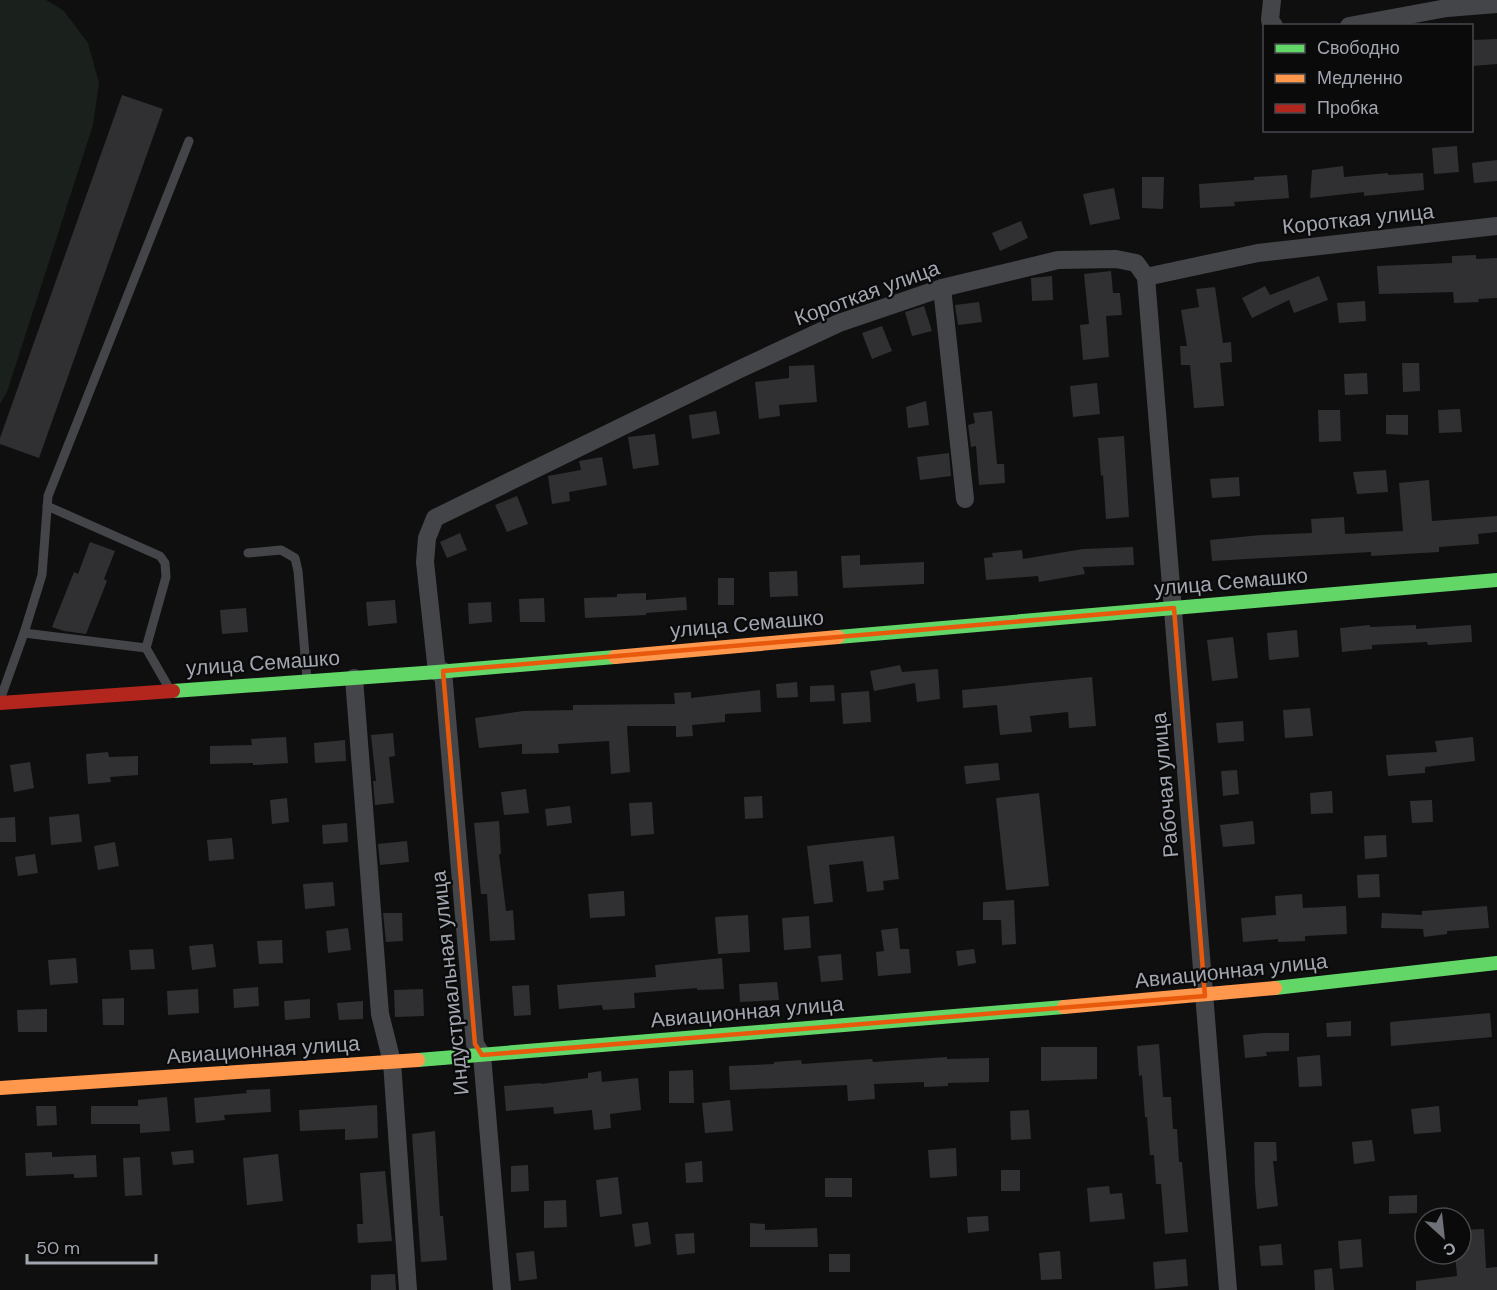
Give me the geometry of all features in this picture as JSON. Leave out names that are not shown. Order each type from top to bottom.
[{"type":"street","points":[[1272,0],[1270,20],[1273,24]]},
{"type":"street","points":[[1360,24],[1447,8],[1497,4]]},
{"type":"street","name":"Короткая улица","points":[[440,672],[425,562],[427,538],[435,518],[729,374],[839,323],[942,288],[1058,260],[1116,259],[1136,263],[1146,277],[1258,253],[1497,226]]},
{"type":"street","name":"Рабочая улица","points":[[1146,277],[1228,1290]]},
{"type":"street","points":[[942,288],[965,499]]},
{"type":"street","name":"улица Семашко","points":[[0,702],[440,672],[1497,580]]},
{"type":"street","name":"Индустриальная улица","points":[[440,672],[475,1044],[482,1055],[502,1290]]},
{"type":"street","points":[[354,678],[380,1014],[392,1062],[408,1290]]},
{"type":"street","name":"Авиационная улица","points":[[0,1088],[392,1062],[1205,996],[1497,963]]},
{"type":"lane","points":[[0,702],[42,575],[48,496],[189,141]]},
{"type":"lane","points":[[47,506],[160,556],[165,563],[166,577],[146,648],[171,691]]},
{"type":"lane","points":[[248,553],[281,550],[295,558],[307,682]]},
{"type":"lane","points":[[24,633],[146,648]]},
{"type":"highlighted area","points":[[1174,608],[1205,996],[482,1055],[475,1044],[443,671]]},
{"type":"shaded area","points":[[0,0],[46,0],[63,10],[88,43],[99,83],[93,125],[7,392],[0,404]]},
{"type":"building","points":[[1497,39],[1497,64],[1473,66],[1473,40]]},
{"type":"building","points":[[122,95],[163,109],[39,458],[0,444],[0,438]]},
{"type":"building","points":[[1457,146],[1459,172],[1434,174],[1432,148]]},
{"type":"building","points":[[1497,160],[1497,181],[1474,183],[1472,163]]},
{"type":"building","points":[[1343,166],[1344,177],[1423,173],[1424,190],[1364,196],[1364,192],[1310,198],[1312,170]]},
{"type":"building","points":[[1287,175],[1289,198],[1234,202],[1235,206],[1200,208],[1199,184]]},
{"type":"building","points":[[1142,177],[1164,177],[1163,209],[1142,208]]},
{"type":"building","points":[[1114,188],[1120,219],[1090,225],[1083,194]]},
{"type":"building","points":[[1021,221],[1028,238],[1000,251],[992,233]]},
{"type":"building","points":[[1476,255],[1476,259],[1497,258],[1497,298],[1478,299],[1479,302],[1454,303],[1453,292],[1379,294],[1377,266],[1452,263],[1452,256]]},
{"type":"building","points":[[1111,271],[1113,293],[1120,293],[1122,315],[1106,316],[1109,357],[1083,360],[1080,325],[1089,324],[1084,274]]},
{"type":"building","points":[[1052,276],[1053,300],[1032,301],[1031,278]]},
{"type":"building","points":[[1319,276],[1328,300],[1294,313],[1289,300],[1252,318],[1242,298],[1265,286],[1270,295]]},
{"type":"building","points":[[1215,287],[1223,343],[1231,342],[1232,362],[1220,363],[1224,406],[1194,408],[1190,365],[1181,365],[1180,346],[1187,346],[1181,310],[1199,307],[1196,289]]},
{"type":"building","points":[[1365,301],[1366,321],[1339,323],[1337,303]]},
{"type":"building","points":[[979,302],[982,322],[958,325],[955,305]]},
{"type":"building","points":[[924,306],[932,331],[912,336],[905,312]]},
{"type":"building","points":[[882,326],[892,351],[872,359],[862,333]]},
{"type":"building","points":[[1402,363],[1419,363],[1420,391],[1403,392]]},
{"type":"building","points":[[814,365],[817,402],[779,405],[780,416],[759,419],[755,382],[789,378],[789,366]]},
{"type":"building","points":[[1367,373],[1368,394],[1345,395],[1344,374]]},
{"type":"building","points":[[1097,383],[1100,414],[1073,417],[1070,386]]},
{"type":"building","points":[[926,401],[929,425],[908,428],[906,407]]},
{"type":"building","points":[[1460,409],[1462,432],[1439,433],[1438,410]]},
{"type":"building","points":[[1318,410],[1340,410],[1341,441],[1319,442]]},
{"type":"building","points":[[716,411],[720,434],[692,439],[689,415]]},
{"type":"building","points":[[992,411],[997,464],[1004,464],[1005,483],[979,485],[976,446],[971,447],[968,425],[975,423],[973,413]]},
{"type":"building","points":[[1386,415],[1408,415],[1408,435],[1386,434]]},
{"type":"building","points":[[655,434],[659,465],[633,469],[628,437]]},
{"type":"building","points":[[1124,436],[1129,517],[1106,519],[1098,438]]},
{"type":"building","points":[[949,453],[951,476],[920,480],[917,457]]},
{"type":"building","points":[[602,457],[607,485],[569,492],[570,501],[552,504],[548,476],[581,470],[579,461]]},
{"type":"building","points":[[1386,470],[1388,492],[1357,494],[1353,472]]},
{"type":"building","points":[[1239,477],[1240,496],[1212,498],[1210,479]]},
{"type":"building","points":[[1429,480],[1432,521],[1497,516],[1497,532],[1478,534],[1479,544],[1439,547],[1439,552],[1371,556],[1371,552],[1212,561],[1210,540],[1312,533],[1311,519],[1344,517],[1345,534],[1403,531],[1399,483]]},
{"type":"building","points":[[517,496],[528,524],[507,532],[495,505]]},
{"type":"building","points":[[460,533],[467,550],[447,558],[440,542]]},
{"type":"building","points":[[90,542],[115,551],[104,579],[107,581],[86,634],[52,627],[74,572],[78,574]]},
{"type":"building","points":[[1133,547],[1134,565],[1083,567],[1085,574],[1039,582],[1038,576],[986,580],[984,558],[993,557],[992,553],[1022,550],[1023,559],[1083,549]]},
{"type":"building","points":[[860,555],[860,565],[924,562],[924,584],[843,588],[841,556]]},
{"type":"building","points":[[797,571],[798,596],[770,597],[769,572]]},
{"type":"building","points":[[718,578],[734,578],[734,605],[718,605]]},
{"type":"building","points":[[646,593],[646,600],[686,597],[687,610],[585,618],[584,598]]},
{"type":"building","points":[[544,598],[545,622],[520,622],[519,599]]},
{"type":"building","points":[[395,600],[397,623],[368,626],[366,602]]},
{"type":"building","points":[[491,602],[492,622],[469,624],[468,603]]},
{"type":"building","points":[[246,608],[248,632],[222,634],[220,610]]},
{"type":"building","points":[[1370,625],[1370,627],[1416,625],[1416,629],[1471,625],[1472,642],[1372,645],[1372,649],[1342,652],[1340,628]]},
{"type":"building","points":[[1297,630],[1299,657],[1269,660],[1267,633]]},
{"type":"building","points":[[1233,637],[1238,678],[1212,681],[1207,640]]},
{"type":"building","points":[[900,665],[902,672],[938,669],[940,699],[917,702],[915,683],[874,691],[870,671]]},
{"type":"building","points":[[1092,677],[1096,726],[1069,728],[1068,712],[1030,716],[1032,732],[1000,735],[997,705],[963,708],[962,690]]},
{"type":"building","points":[[797,682],[798,697],[777,698],[776,684]]},
{"type":"building","points":[[834,685],[835,701],[810,702],[810,686]]},
{"type":"building","points":[[760,690],[761,712],[725,714],[725,722],[692,725],[693,736],[676,737],[676,726],[627,726],[630,772],[611,774],[609,741],[558,744],[559,753],[522,754],[522,744],[479,748],[475,718],[523,711],[573,710],[573,705],[675,704],[674,693],[691,692],[691,698]]},
{"type":"building","points":[[869,691],[871,722],[843,724],[841,693]]},
{"type":"building","points":[[1310,708],[1313,736],[1285,738],[1283,710]]},
{"type":"building","points":[[1243,721],[1244,741],[1218,743],[1216,723]]},
{"type":"building","points":[[393,733],[395,756],[389,757],[394,803],[375,805],[373,781],[376,781],[371,735]]},
{"type":"building","points":[[286,737],[288,763],[210,764],[210,746],[252,745],[251,739]]},
{"type":"building","points":[[1473,737],[1475,761],[1425,767],[1425,773],[1388,776],[1386,755],[1437,752],[1435,741]]},
{"type":"building","points":[[345,740],[346,761],[315,763],[314,743]]},
{"type":"building","points":[[108,752],[109,757],[138,756],[138,775],[110,777],[111,782],[88,784],[86,754]]},
{"type":"building","points":[[30,762],[34,788],[14,792],[10,765]]},
{"type":"building","points":[[998,763],[1000,780],[966,784],[964,766]]},
{"type":"building","points":[[1237,770],[1239,794],[1223,796],[1221,771]]},
{"type":"building","points":[[526,789],[529,813],[504,815],[501,792]]},
{"type":"building","points":[[1332,791],[1333,813],[1311,814],[1310,793]]},
{"type":"building","points":[[1039,793],[1049,886],[1006,890],[996,798]]},
{"type":"building","points":[[762,796],[763,818],[745,819],[744,797]]},
{"type":"building","points":[[287,798],[289,822],[272,824],[270,800]]},
{"type":"building","points":[[1432,800],[1433,822],[1412,823],[1410,801]]},
{"type":"building","points":[[652,802],[654,834],[631,836],[629,803]]},
{"type":"building","points":[[570,806],[572,823],[547,826],[545,809]]},
{"type":"building","points":[[79,814],[82,842],[51,845],[49,817]]},
{"type":"building","points":[[15,817],[16,842],[0,842],[0,818]]},
{"type":"building","points":[[499,821],[501,854],[499,854],[506,911],[513,910],[515,940],[490,941],[487,894],[481,894],[474,823]]},
{"type":"building","points":[[1253,821],[1255,844],[1223,847],[1220,825]]},
{"type":"building","points":[[347,823],[348,842],[323,844],[322,825]]},
{"type":"building","points":[[1386,835],[1387,857],[1365,859],[1364,836]]},
{"type":"building","points":[[894,836],[899,879],[883,881],[884,890],[867,892],[863,861],[829,865],[833,902],[814,904],[807,846]]},
{"type":"building","points":[[232,838],[234,859],[209,861],[207,840]]},
{"type":"building","points":[[407,841],[409,862],[380,865],[378,844]]},
{"type":"building","points":[[115,842],[119,866],[98,870],[94,846]]},
{"type":"building","points":[[35,854],[38,873],[18,876],[15,857]]},
{"type":"building","points":[[1379,874],[1380,897],[1358,898],[1357,875]]},
{"type":"building","points":[[333,882],[335,906],[305,909],[303,884]]},
{"type":"building","points":[[624,891],[625,916],[590,918],[588,894]]},
{"type":"building","points":[[1302,894],[1303,908],[1346,906],[1347,934],[1305,936],[1305,941],[1278,942],[1278,939],[1243,942],[1241,918],[1276,915],[1275,896]]},
{"type":"building","points":[[1014,900],[1016,944],[1002,945],[1001,920],[983,920],[983,902]]},
{"type":"building","points":[[1487,906],[1489,928],[1447,931],[1447,934],[1424,937],[1423,929],[1381,928],[1382,913],[1422,915],[1422,911]]},
{"type":"building","points":[[383,913],[402,913],[403,941],[386,942]]},
{"type":"building","points":[[748,915],[750,952],[718,954],[715,917]]},
{"type":"building","points":[[809,916],[811,948],[784,950],[782,918]]},
{"type":"building","points":[[348,928],[351,950],[328,953],[326,931]]},
{"type":"building","points":[[898,928],[900,949],[909,949],[911,973],[878,976],[876,952],[884,951],[881,930]]},
{"type":"building","points":[[282,940],[283,963],[259,964],[257,941]]},
{"type":"building","points":[[213,944],[216,967],[192,970],[189,946]]},
{"type":"building","points":[[153,949],[155,969],[131,970],[129,950]]},
{"type":"building","points":[[974,949],[976,963],[958,966],[956,951]]},
{"type":"building","points":[[841,954],[843,980],[821,982],[818,956]]},
{"type":"building","points":[[76,958],[78,983],[50,985],[48,960]]},
{"type":"building","points":[[722,958],[724,989],[697,990],[697,988],[634,993],[635,1008],[603,1010],[602,1005],[559,1009],[557,985],[656,977],[655,965]]},
{"type":"building","points":[[777,982],[779,1000],[740,1002],[739,984]]},
{"type":"building","points":[[529,985],[531,1015],[514,1016],[512,986]]},
{"type":"building","points":[[258,987],[259,1006],[234,1008],[233,989]]},
{"type":"building","points":[[198,989],[199,1013],[168,1015],[167,991]]},
{"type":"building","points":[[423,989],[424,1016],[395,1017],[394,990]]},
{"type":"building","points":[[124,998],[124,1025],[103,1025],[102,999]]},
{"type":"building","points":[[310,999],[310,1018],[285,1020],[284,1001]]},
{"type":"building","points":[[363,1001],[363,1019],[339,1020],[337,1003]]},
{"type":"building","points":[[47,1009],[47,1032],[18,1032],[17,1010]]},
{"type":"building","points":[[1490,1013],[1492,1037],[1391,1046],[1390,1022]]},
{"type":"building","points":[[1351,1021],[1351,1036],[1327,1037],[1326,1023]]},
{"type":"building","points":[[1289,1033],[1289,1051],[1266,1052],[1267,1056],[1245,1058],[1243,1035]]},
{"type":"building","points":[[1159,1044],[1163,1097],[1171,1097],[1173,1129],[1177,1129],[1188,1232],[1165,1234],[1161,1184],[1156,1184],[1154,1155],[1150,1155],[1137,1046]]},
{"type":"building","points":[[1041,1047],[1097,1047],[1097,1079],[1041,1081]]},
{"type":"building","points":[[1320,1055],[1322,1086],[1299,1087],[1297,1057]]},
{"type":"building","points":[[947,1057],[947,1059],[989,1058],[989,1082],[948,1083],[948,1086],[924,1087],[924,1082],[874,1084],[875,1099],[848,1101],[847,1085],[730,1090],[729,1066],[801,1060],[802,1064]]},
{"type":"building","points":[[693,1070],[694,1103],[669,1103],[669,1071]]},
{"type":"building","points":[[601,1071],[602,1082],[638,1078],[641,1110],[610,1114],[611,1128],[594,1130],[592,1110],[554,1114],[553,1107],[506,1111],[504,1086],[588,1078],[588,1073]]},
{"type":"building","points":[[270,1089],[271,1112],[224,1115],[225,1120],[196,1123],[194,1098],[247,1093],[246,1090]]},
{"type":"building","points":[[167,1097],[170,1131],[140,1133],[140,1124],[91,1124],[91,1106],[138,1106],[138,1100]]},
{"type":"building","points":[[730,1100],[733,1131],[705,1133],[702,1103]]},
{"type":"building","points":[[377,1105],[378,1138],[345,1140],[345,1129],[300,1131],[299,1110]]},
{"type":"building","points":[[36,1106],[56,1106],[57,1125],[37,1126]]},
{"type":"building","points":[[1439,1106],[1441,1132],[1414,1134],[1411,1109]]},
{"type":"building","points":[[1029,1110],[1031,1139],[1011,1140],[1010,1111]]},
{"type":"building","points":[[435,1131],[440,1216],[443,1216],[447,1260],[421,1262],[412,1134]]},
{"type":"building","points":[[1372,1140],[1375,1161],[1354,1164],[1352,1142]]},
{"type":"building","points":[[1254,1142],[1276,1142],[1277,1161],[1273,1161],[1278,1206],[1257,1209]]},
{"type":"building","points":[[956,1148],[957,1176],[930,1178],[928,1150]]},
{"type":"building","points":[[193,1150],[194,1163],[173,1165],[171,1152]]},
{"type":"building","points":[[52,1152],[52,1157],[96,1155],[97,1177],[74,1178],[74,1174],[26,1176],[25,1153]]},
{"type":"building","points":[[278,1154],[283,1201],[247,1205],[243,1158]]},
{"type":"building","points":[[140,1157],[142,1195],[125,1196],[123,1158]]},
{"type":"building","points":[[702,1161],[703,1182],[686,1183],[685,1163]]},
{"type":"building","points":[[528,1165],[529,1191],[511,1192],[511,1166]]},
{"type":"building","points":[[1001,1170],[1020,1170],[1020,1191],[1001,1191]]},
{"type":"building","points":[[385,1171],[392,1241],[358,1243],[357,1224],[363,1224],[360,1173]]},
{"type":"building","points":[[618,1177],[622,1214],[600,1217],[596,1180]]},
{"type":"building","points":[[825,1178],[852,1178],[852,1197],[825,1197]]},
{"type":"building","points":[[1109,1186],[1110,1194],[1122,1193],[1125,1219],[1090,1222],[1087,1188]]},
{"type":"building","points":[[1417,1195],[1417,1206],[1413,1206],[1413,1213],[1389,1214],[1389,1196]]},
{"type":"building","points":[[566,1200],[567,1227],[544,1228],[544,1201]]},
{"type":"building","points":[[988,1216],[989,1231],[968,1233],[967,1217]]},
{"type":"building","points":[[648,1222],[651,1244],[635,1247],[632,1224]]},
{"type":"building","points":[[750,1223],[765,1224],[765,1230],[817,1228],[818,1247],[750,1247]]},
{"type":"building","points":[[1473,1229],[1484,1229],[1486,1268],[1497,1267],[1497,1290],[1416,1290],[1416,1281],[1457,1276],[1456,1266],[1473,1266]]},
{"type":"building","points":[[694,1233],[695,1253],[677,1255],[675,1234]]},
{"type":"building","points":[[1361,1239],[1363,1267],[1340,1269],[1338,1241]]},
{"type":"building","points":[[1281,1244],[1283,1265],[1261,1266],[1259,1246]]},
{"type":"building","points":[[534,1251],[537,1279],[519,1281],[516,1253]]},
{"type":"building","points":[[1060,1251],[1062,1279],[1041,1280],[1039,1253]]},
{"type":"building","points":[[829,1254],[850,1254],[850,1272],[829,1272]]},
{"type":"building","points":[[1186,1259],[1188,1286],[1155,1289],[1153,1262]]},
{"type":"building","points":[[1332,1268],[1334,1290],[1315,1290],[1314,1270]]},
{"type":"building","points":[[395,1274],[396,1290],[371,1290],[371,1275]]},
{"type":"traffic: fast","points":[[838,637],[1497,580]]},
{"type":"traffic: fast","points":[[173,691],[615,657]]},
{"type":"traffic: fast","points":[[1275,988],[1497,963]]},
{"type":"traffic: fast","points":[[418,1060],[1064,1007]]},
{"type":"traffic: slow","points":[[615,657],[838,637]]},
{"type":"traffic: slow","points":[[1064,1007],[1275,988]]},
{"type":"traffic: slow","points":[[0,1088],[418,1060]]},
{"type":"traffic: jam","points":[[0,703],[173,691]]}]
